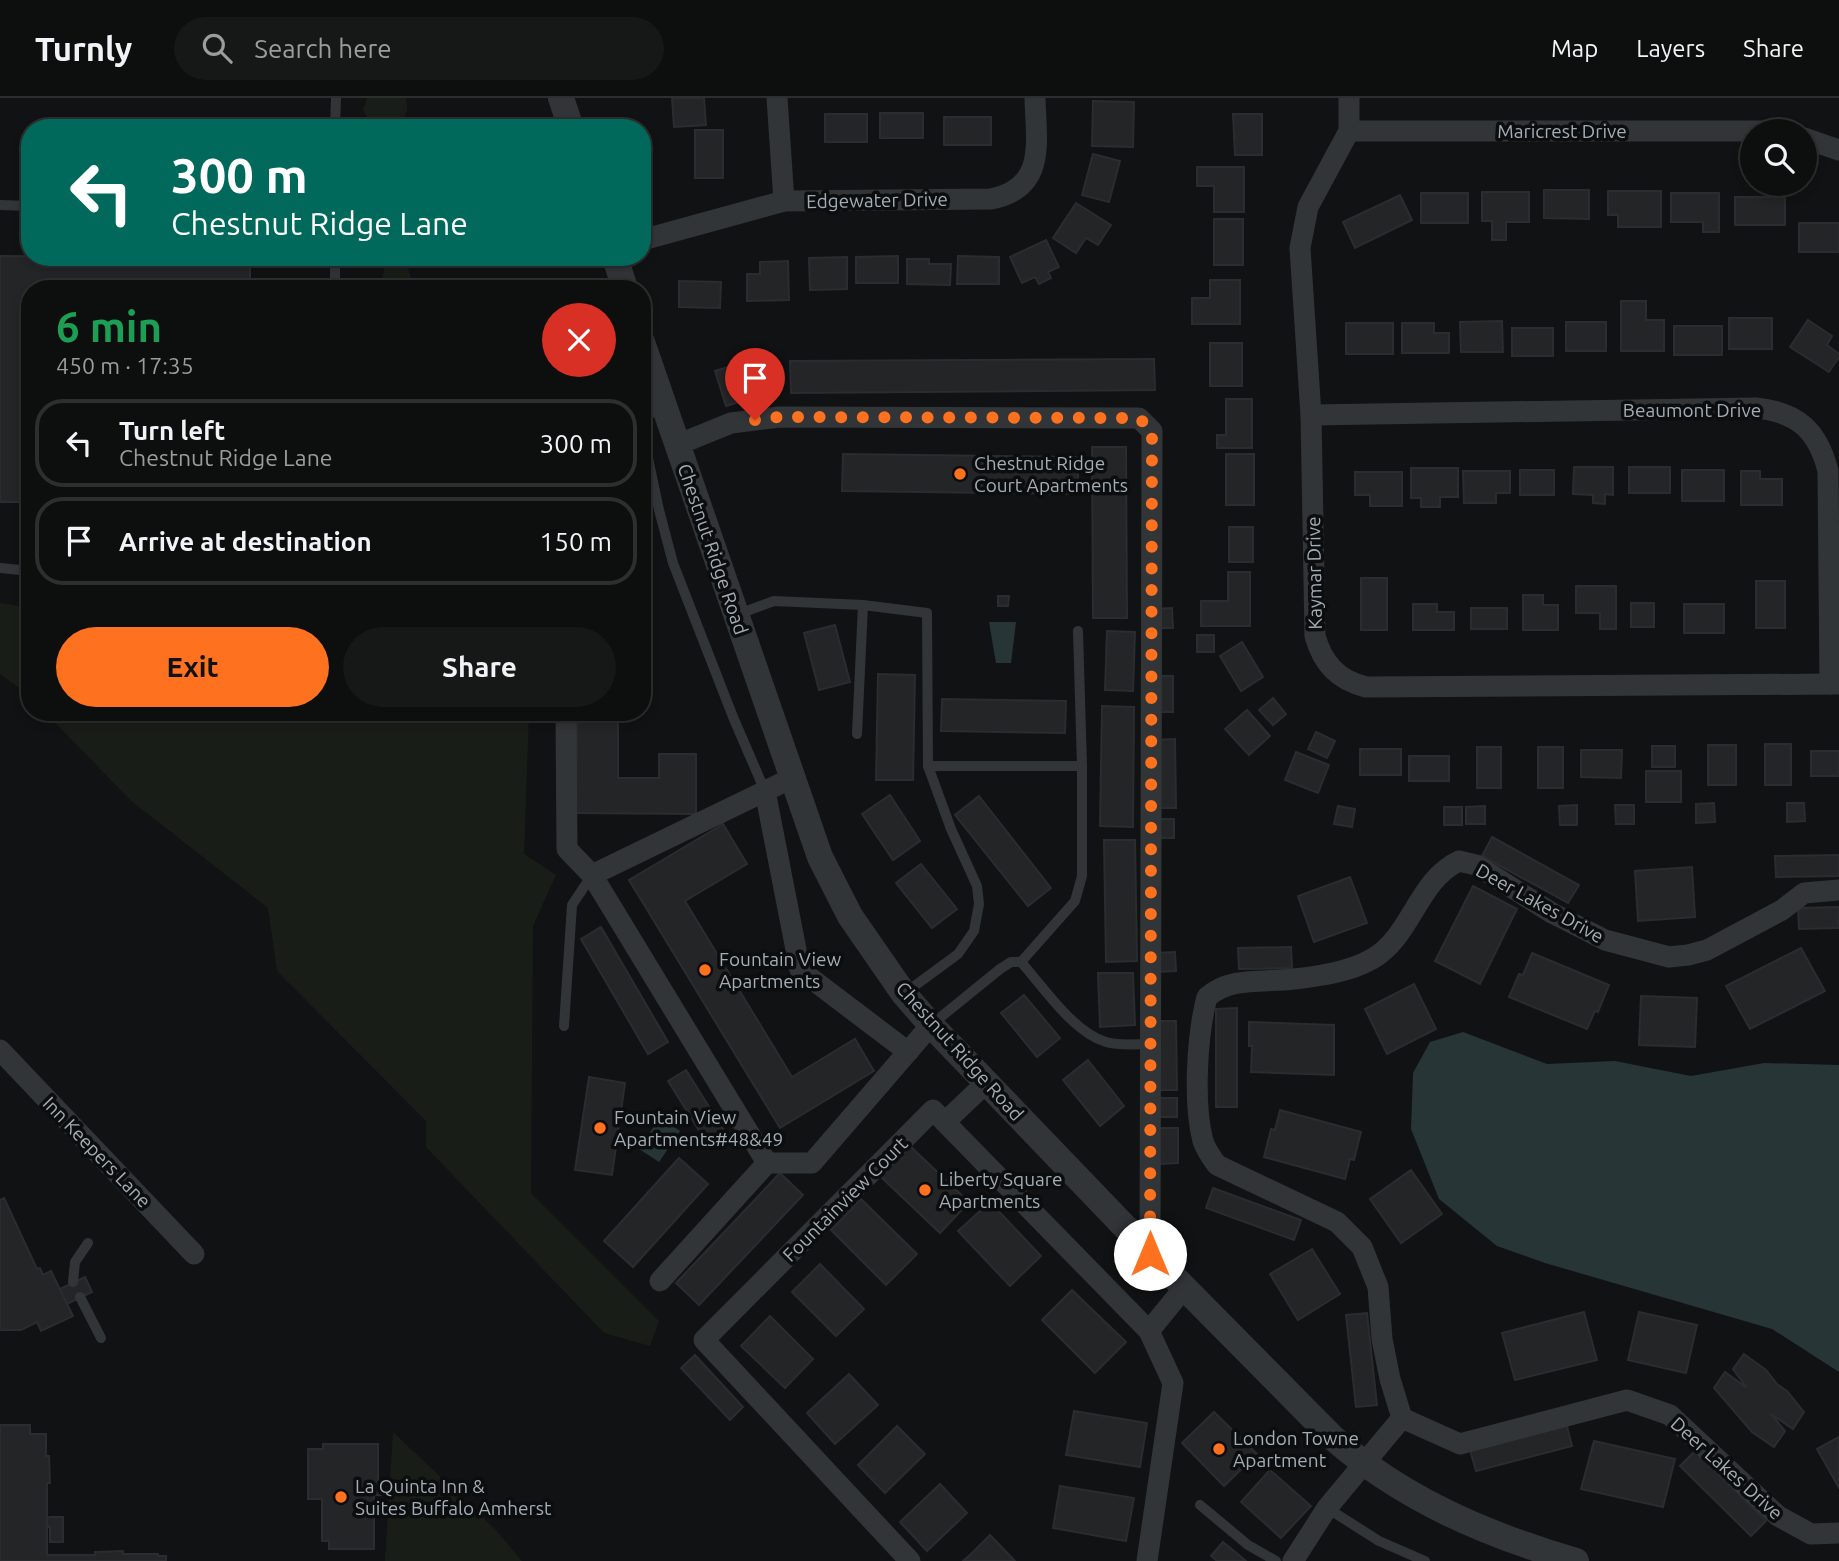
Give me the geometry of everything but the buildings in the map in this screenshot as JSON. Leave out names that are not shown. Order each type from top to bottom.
[{"type":"street","points":[[561,98],[568,119]]},
{"type":"street","points":[[777,98],[784,201]]},
{"type":"street","name":"Edgewater Drive","points":[[651,238],[784,201],[991,199],[1006,196],[1019,188],[1035,165],[1035,98]]},
{"type":"street","name":"Kaymar Drive","points":[[1349,98],[1349,131],[1308,207],[1300,248],[1311,415],[1315,636],[1326,663],[1338,675],[1366,687],[1835,684]]},
{"type":"street","name":"Maricrest Drive","points":[[1349,131],[1740,131]]},
{"type":"street","points":[[1817,142],[1839,150]]},
{"type":"street","name":"Chestnut Ridge Road","points":[[653,407],[677,444],[820,857],[850,916],[904,994],[1150,1254],[1362,1464],[1430,1505],[1472,1525],[1515,1543],[1576,1561]]},
{"type":"street","name":"Beaumont Drive","points":[[1311,415],[1756,408],[1789,415],[1815,437],[1823,452],[1828,471],[1835,684]]},
{"type":"street","points":[[677,444],[731,424],[779,417],[1139,418],[1152,431],[1150,1254]]},
{"type":"street","points":[[566,721],[567,849],[592,875],[767,1163]]},
{"type":"street","points":[[592,875],[792,778]]},
{"type":"street","points":[[765,791],[800,970],[908,1052]]},
{"type":"street","name":"Deer Lakes Drive","points":[[1839,890],[1804,893],[1782,910],[1707,950],[1669,957],[1605,940],[1552,913],[1476,865],[1459,861],[1438,874],[1391,945],[1371,959],[1349,969],[1294,979],[1238,983],[1219,988],[1207,997],[1199,1038],[1199,1102],[1203,1142],[1208,1153],[1217,1165],[1337,1222],[1362,1247],[1378,1287],[1382,1339],[1402,1418],[1460,1444],[1627,1400],[1670,1415],[1778,1516],[1811,1534],[1839,1533]]},
{"type":"street","points":[[660,1281],[767,1163],[812,1163],[932,1025]]},
{"type":"street","name":"Inn Keepers Lane","points":[[0,1050],[194,1254]]},
{"type":"street","points":[[986,1083],[945,1122],[1149,1331],[1173,1383],[1147,1561]]},
{"type":"street","name":"Fountainview Court","points":[[910,1561],[704,1340],[933,1110],[945,1122]]},
{"type":"street","points":[[1149,1331],[1184,1288]]},
{"type":"street","points":[[1293,1561],[1327,1508],[1402,1418]]},
{"type":"lane","points":[[335,98],[335,119]]},
{"type":"lane","points":[[0,205],[21,206]]},
{"type":"lane","points":[[651,472],[673,563],[765,791]]},
{"type":"lane","points":[[0,568],[21,570]]},
{"type":"lane","points":[[736,615],[774,601],[863,605],[927,613],[928,766],[951,829],[978,886],[978,917],[974,931],[957,954],[904,994]]},
{"type":"lane","points":[[858,734],[863,605]]},
{"type":"lane","points":[[1021,962],[1075,901],[1080,889],[1082,766],[1079,631]]},
{"type":"lane","points":[[928,766],[1082,766]]},
{"type":"lane","points":[[564,1026],[572,905],[592,875]]},
{"type":"lane","points":[[932,1025],[1000,969],[1011,962],[1021,962],[1076,1024],[1092,1037],[1116,1044],[1150,1044]]},
{"type":"lane","points":[[73,1282],[75,1262],[88,1243]]},
{"type":"lane","points":[[80,1297],[101,1338]]},
{"type":"lane","points":[[1200,1505],[1248,1545],[1276,1561]]},
{"type":"lane","points":[[1327,1508],[1379,1541],[1424,1561]]},
{"type":"shaded area","points":[[367,98],[406,98],[407,109],[404,119],[368,119],[363,110]]},
{"type":"shaded area","points":[[385,266],[408,266],[411,280],[382,280]]},
{"type":"shaded area","points":[[0,603],[21,606],[21,689],[0,674]]},
{"type":"shaded area","points":[[989,622],[1016,622],[1011,663],[996,663]]},
{"type":"shaded area","points":[[54,721],[529,721],[524,854],[556,875],[533,926],[531,1193],[659,1321],[650,1346],[604,1333],[426,1147],[426,1121],[277,971],[268,908],[130,800]]},
{"type":"shaded area","points":[[1463,1032],[1547,1064],[1615,1061],[1691,1076],[1764,1063],[1839,1065],[1839,1372],[1772,1329],[1545,1263],[1497,1246],[1439,1199],[1411,1129],[1413,1073],[1430,1042]]},
{"type":"shaded area","points":[[660,1117],[680,1131],[659,1162],[639,1149]]},
{"type":"shaded area","points":[[393,1432],[495,1529],[522,1561],[385,1561]]},
{"type":"place","name":"Chestnut Ridge Court Apartments","points":[[960,474]]},
{"type":"place","name":"Fountain View Apartments","points":[[705,970]]},
{"type":"place","name":"Fountain View Apartments#48&49","points":[[600,1128]]},
{"type":"place","name":"Liberty Square Apartments","points":[[925,1190]]},
{"type":"place","name":"London Towne Apartment","points":[[1219,1449]]},
{"type":"place","name":"La Quinta Inn & Suites Buffalo Amherst","points":[[341,1497]]},
{"type":"route","points":[[755,420],[779,417],[1139,418],[1152,431],[1150,1254]]}]
